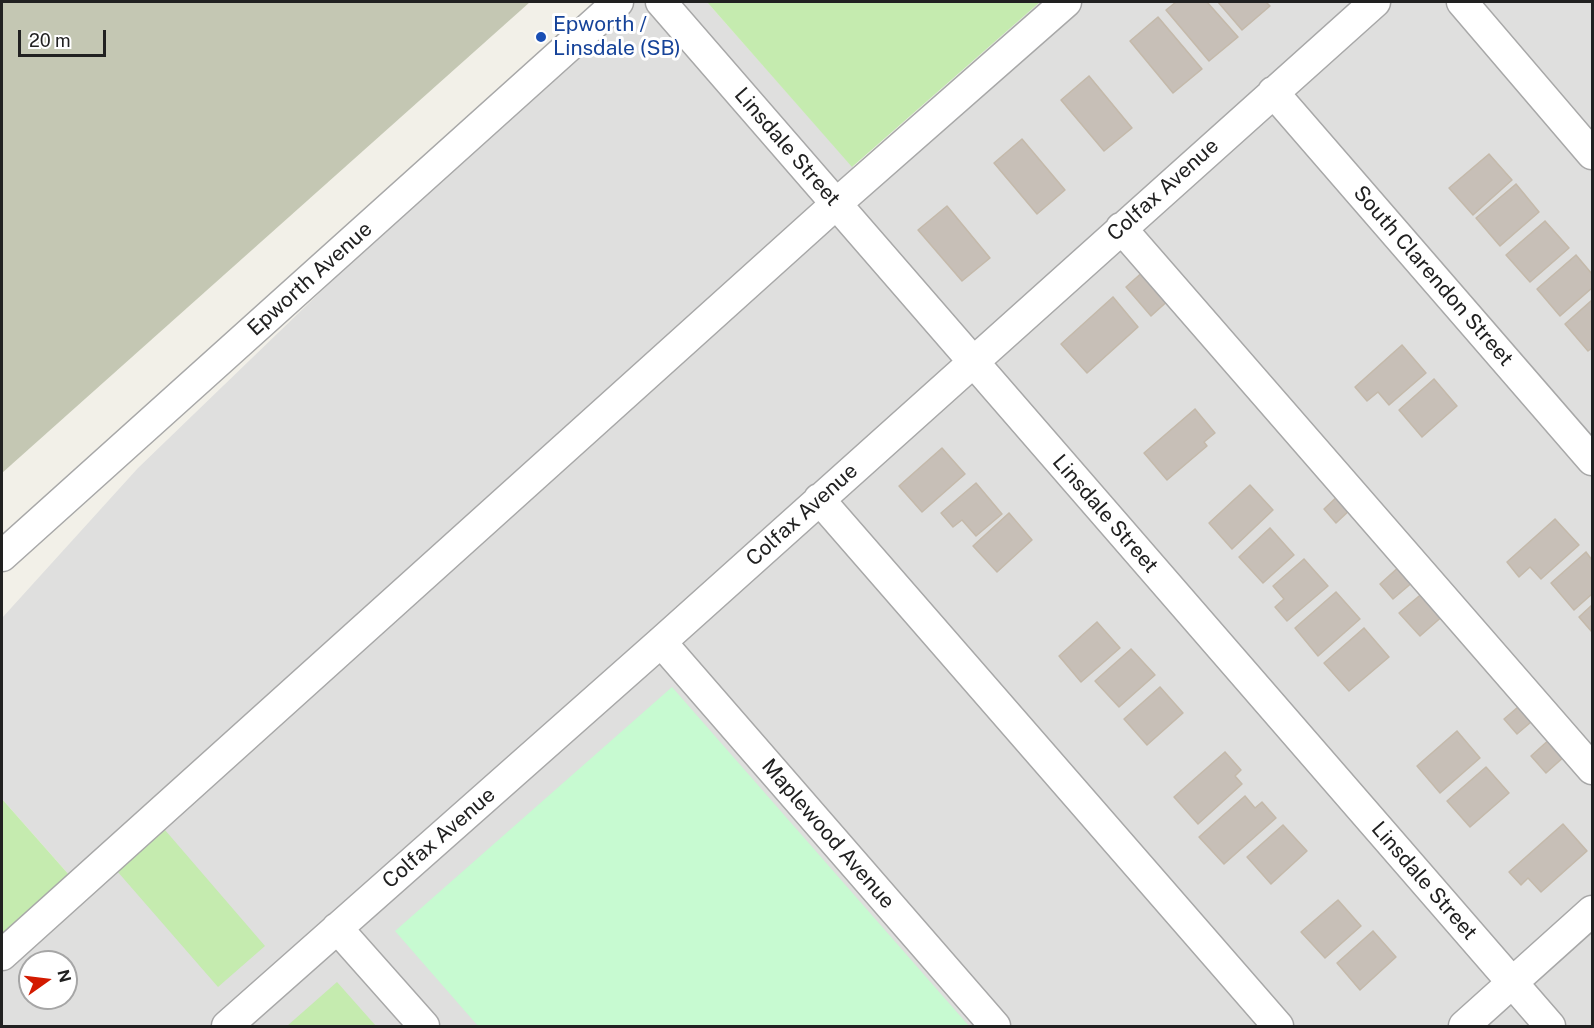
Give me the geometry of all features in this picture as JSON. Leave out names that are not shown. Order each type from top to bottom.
[{"type":"street","name":"Epworth Avenue","points":[[2,556],[618,2]]},
{"type":"street","name":"Linsdale Street","points":[[661,2],[1550,1026]]},
{"type":"street","points":[[2,955],[836,204],[1066,2]]},
{"type":"street","name":"Colfax Avenue","points":[[227,1026],[661,642],[1375,2]]},
{"type":"street","points":[[1462,2],[1593,154]]},
{"type":"street","name":"South Clarendon Street","points":[[1273,92],[1593,460]]},
{"type":"street","points":[[1121,228],[1593,769]]},
{"type":"street","points":[[819,499],[1278,1026]]},
{"type":"street","name":"Maplewood Avenue","points":[[661,642],[995,1026]]},
{"type":"street","points":[[1464,1026],[1593,911]]},
{"type":"street","points":[[337,928],[424,1026]]},
{"type":"shaded area","points":[[2,2],[530,2],[2,473]]},
{"type":"shaded area","points":[[621,2],[707,2],[853,167],[1040,2],[1592,2],[1592,1026],[2,1026],[2,936],[70,876],[2,799],[2,618],[138,468]]},
{"type":"green space","points":[[707,2],[1040,2],[852,167]]},
{"type":"green space","points":[[672,687],[969,1026],[478,1026],[395,931]]},
{"type":"green space","points":[[2,799],[70,876],[2,936]]},
{"type":"green space","points":[[165,830],[265,946],[218,987],[117,871]]},
{"type":"green space","points":[[337,982],[376,1026],[287,1026]]},
{"type":"building","points":[[1176,2],[1207,2],[1238,37],[1209,61],[1166,10]]},
{"type":"building","points":[[1218,2],[1266,2],[1270,6],[1242,30]]},
{"type":"building","points":[[1158,17],[1202,69],[1173,93],[1130,41]]},
{"type":"building","points":[[1089,76],[1132,128],[1104,151],[1061,100]]},
{"type":"building","points":[[1022,139],[1065,190],[1037,214],[994,163]]},
{"type":"building","points":[[1489,154],[1512,180],[1473,215],[1449,188]]},
{"type":"building","points":[[1516,184],[1539,212],[1500,246],[1476,218]]},
{"type":"building","points":[[947,206],[990,258],[962,281],[918,230]]},
{"type":"building","points":[[1545,221],[1569,248],[1530,282],[1506,255]]},
{"type":"building","points":[[1576,255],[1592,274],[1592,288],[1560,316],[1537,289]]},
{"type":"building","points":[[1146,269],[1171,298],[1151,316],[1126,287]]},
{"type":"building","points":[[1113,297],[1138,327],[1087,373],[1061,344]]},
{"type":"building","points":[[1592,300],[1592,348],[1588,351],[1565,324]]},
{"type":"building","points":[[1402,345],[1426,373],[1389,405],[1378,392],[1367,401],[1355,387]]},
{"type":"building","points":[[1434,379],[1457,406],[1422,437],[1399,410]]},
{"type":"building","points":[[1195,409],[1215,433],[1204,442],[1207,446],[1167,480],[1144,453]]},
{"type":"building","points":[[942,448],[965,474],[922,512],[899,486]]},
{"type":"building","points":[[976,483],[1002,514],[976,536],[962,520],[953,527],[941,513]]},
{"type":"building","points":[[1250,485],[1273,510],[1232,549],[1209,523]]},
{"type":"building","points":[[1340,494],[1352,508],[1336,523],[1324,509]]},
{"type":"building","points":[[1009,513],[1032,540],[997,572],[973,546]]},
{"type":"building","points":[[1555,519],[1579,545],[1541,579],[1530,567],[1519,577],[1507,562]]},
{"type":"building","points":[[1270,528],[1294,555],[1263,583],[1239,557]]},
{"type":"building","points":[[1586,552],[1592,560],[1592,594],[1574,610],[1551,583]]},
{"type":"building","points":[[1304,559],[1328,586],[1287,621],[1275,607],[1284,599],[1273,586]]},
{"type":"building","points":[[1401,565],[1414,581],[1393,599],[1380,584]]},
{"type":"building","points":[[1425,591],[1445,614],[1420,636],[1399,613]]},
{"type":"building","points":[[1336,592],[1360,619],[1318,656],[1295,628]]},
{"type":"building","points":[[1592,605],[1592,632],[1579,617]]},
{"type":"building","points":[[1097,622],[1120,648],[1081,682],[1059,656]]},
{"type":"building","points":[[1364,628],[1389,657],[1349,691],[1324,663]]},
{"type":"building","points":[[1131,649],[1155,675],[1119,707],[1095,681]]},
{"type":"building","points":[[1160,687],[1183,713],[1147,745],[1124,719]]},
{"type":"building","points":[[1525,701],[1538,716],[1517,734],[1504,719]]},
{"type":"building","points":[[1457,731],[1480,758],[1440,793],[1417,766]]},
{"type":"building","points":[[1551,738],[1566,755],[1546,773],[1531,756]]},
{"type":"building","points":[[1225,752],[1241,770],[1235,776],[1242,784],[1198,824],[1174,797]]},
{"type":"building","points":[[1486,767],[1509,793],[1470,827],[1447,801]]},
{"type":"building","points":[[1245,796],[1255,808],[1262,802],[1276,818],[1224,864],[1199,837]]},
{"type":"building","points":[[1563,824],[1587,851],[1541,892],[1528,878],[1521,885],[1509,872]]},
{"type":"building","points":[[1283,825],[1307,851],[1271,884],[1247,857]]},
{"type":"building","points":[[1338,900],[1361,926],[1325,958],[1301,932]]},
{"type":"building","points":[[1373,931],[1396,957],[1360,990],[1337,963]]},
{"type":"place","name":"Epworth / Linsdale (SB)","points":[[541,37]]}]
